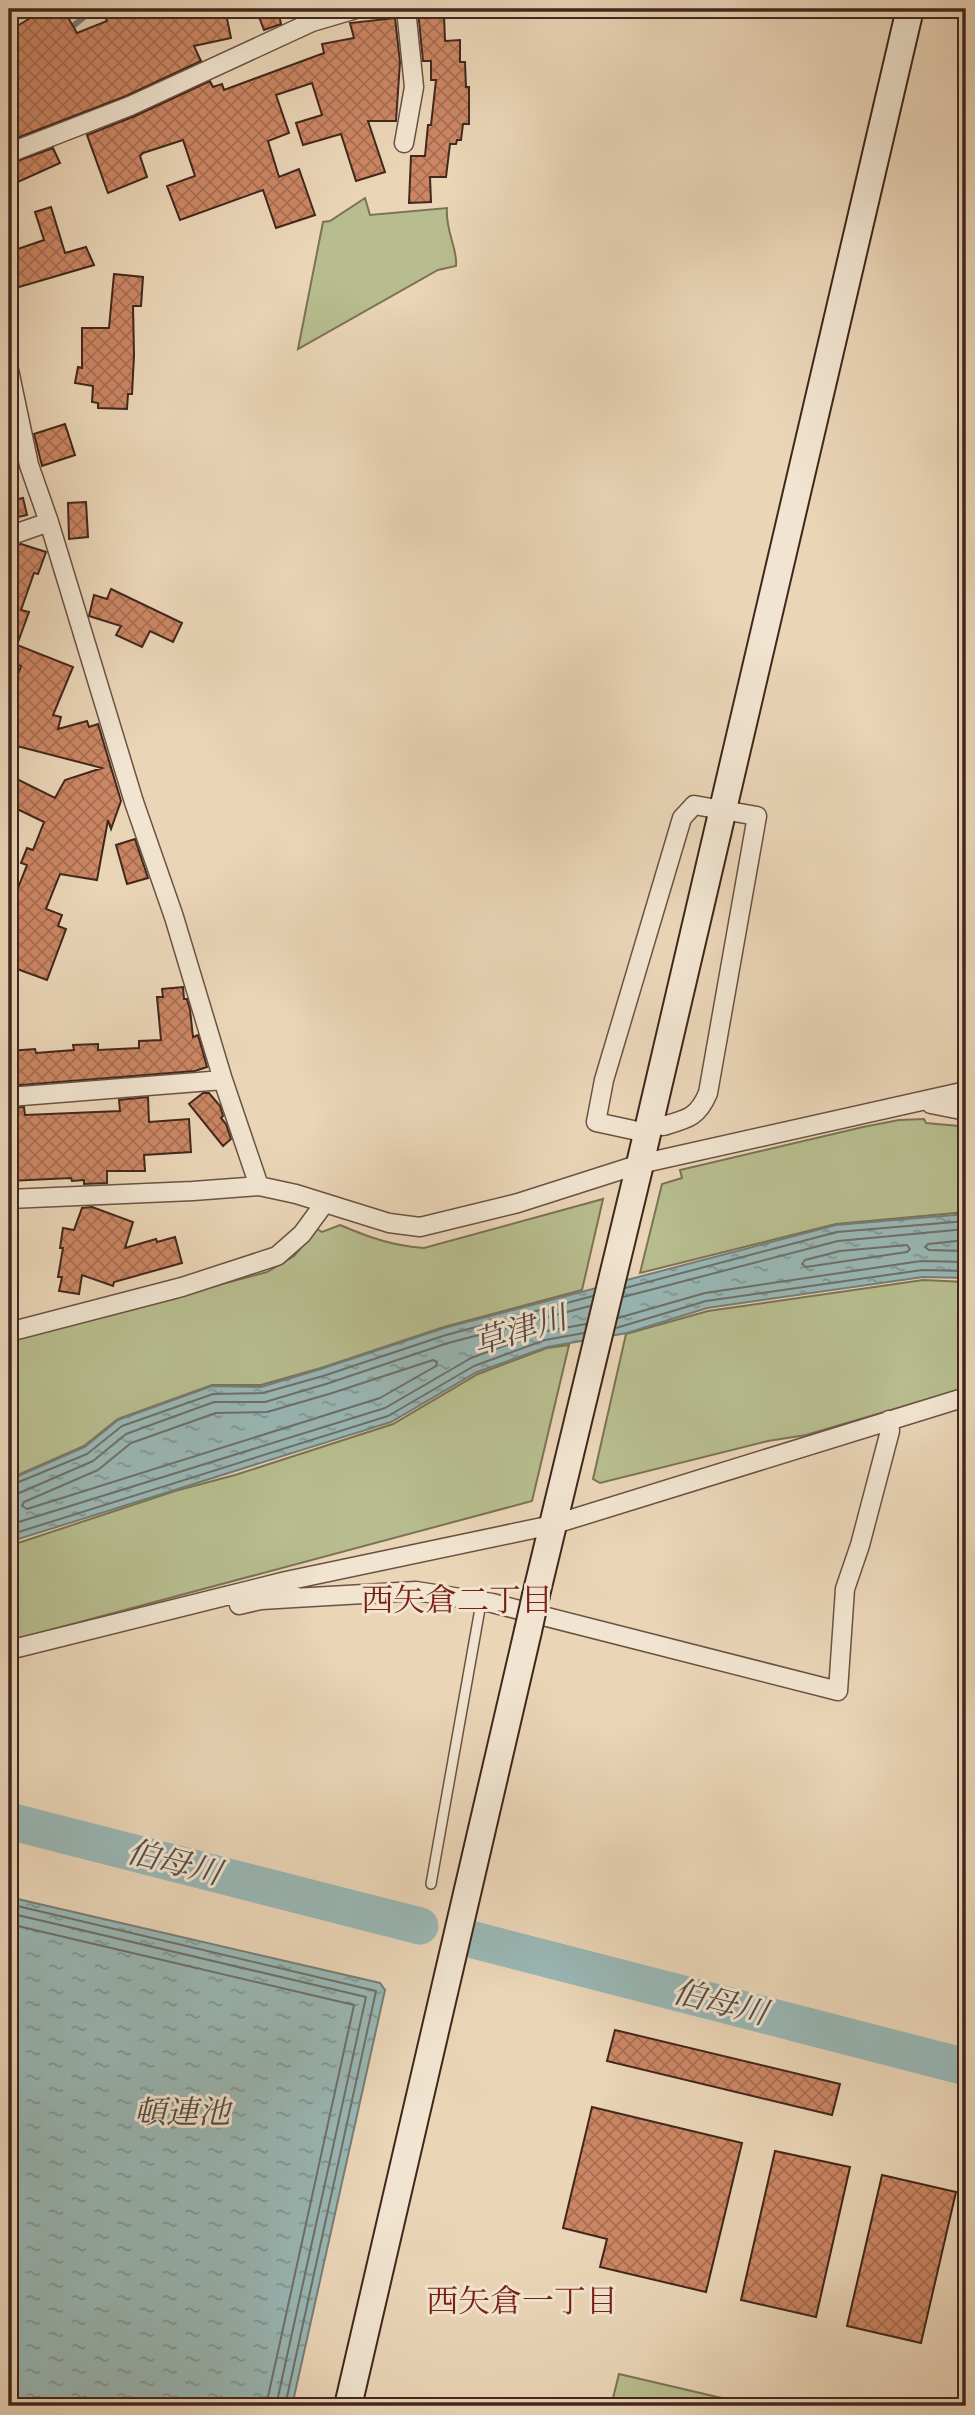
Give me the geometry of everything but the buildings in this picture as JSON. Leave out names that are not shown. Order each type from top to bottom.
[{"type":"street","points":[[9,11],[14,9]]},
{"type":"street","points":[[9,153],[130,106],[312,22],[356,9]]},
{"type":"street","points":[[404,143],[414,87],[406,9]]},
{"type":"street","points":[[348,2406],[552,1525],[910,9]]},
{"type":"street","points":[[9,369],[29,465],[49,522],[134,802],[174,917],[223,1080],[259,1186]]},
{"type":"street","points":[[9,536],[49,522]]},
{"type":"street","points":[[633,1130],[596,1122],[604,1080],[682,818],[694,806],[757,816],[708,1093],[702,1106],[691,1118],[663,1126]]},
{"type":"street","points":[[9,1097],[223,1080]]},
{"type":"street","points":[[9,1199],[259,1186],[296,1194],[389,1223],[420,1227],[518,1203],[639,1164],[966,1091]]},
{"type":"street","points":[[921,1103],[958,1107],[966,1111]]},
{"type":"street","points":[[9,1332],[182,1287],[277,1256],[302,1234],[324,1204]]},
{"type":"street","points":[[9,1650],[286,1581],[552,1525],[889,1425],[966,1397]]},
{"type":"street","points":[[889,1425],[966,1408]]},
{"type":"street","points":[[9,1662],[261,1600],[416,1591],[505,1606],[838,1691],[845,1589],[860,1545],[889,1425]]},
{"type":"street","points":[[286,1581],[295,1598]]},
{"type":"lane","points":[[431,1884],[481,1603]]},
{"type":"green space","points":[[365,198],[370,215],[447,208],[456,266],[438,270],[298,349],[323,222],[330,221]]},
{"type":"green space","points":[[924,1119],[926,1123],[966,1129],[966,1212],[836,1224],[640,1273],[662,1184],[682,1178],[680,1170],[863,1127],[899,1120]]},
{"type":"green space","points":[[603,1199],[582,1290],[444,1327],[261,1385],[212,1385],[118,1419],[84,1446],[9,1479],[9,1341],[267,1272],[294,1256],[317,1229],[322,1232],[340,1225],[381,1240],[424,1248]]},
{"type":"green space","points":[[923,1280],[966,1282],[966,1388],[806,1435],[768,1441],[600,1483],[593,1479],[626,1334],[708,1311]]},
{"type":"green space","points":[[569,1345],[532,1501],[9,1641],[9,1546],[175,1491],[235,1475],[393,1424],[478,1374],[547,1348]]},
{"type":"green space","points":[[619,2374],[756,2406],[611,2406]]},
{"type":"water","name":"草津川","points":[[966,1214],[966,1278],[923,1277],[707,1308],[627,1333],[547,1347],[477,1372],[391,1422],[9,1542],[9,1480],[85,1447],[118,1420],[212,1386],[261,1387],[444,1328],[836,1225]]},
{"type":"water","name":"頓連池","points":[[9,1897],[380,1983],[385,1990],[292,2406],[9,2406]]},
{"type":"waterway","points":[[68,30],[94,9]]},
{"type":"waterway","name":"伯母川","points":[[9,1821],[420,1926]]},
{"type":"waterway","name":"伯母川","points":[[474,1940],[966,2067]]},
{"type":"district","name":"西矢倉二丁目","points":[[457,1601]]},
{"type":"district","name":"西矢倉一丁目","points":[[522,2302]]}]
